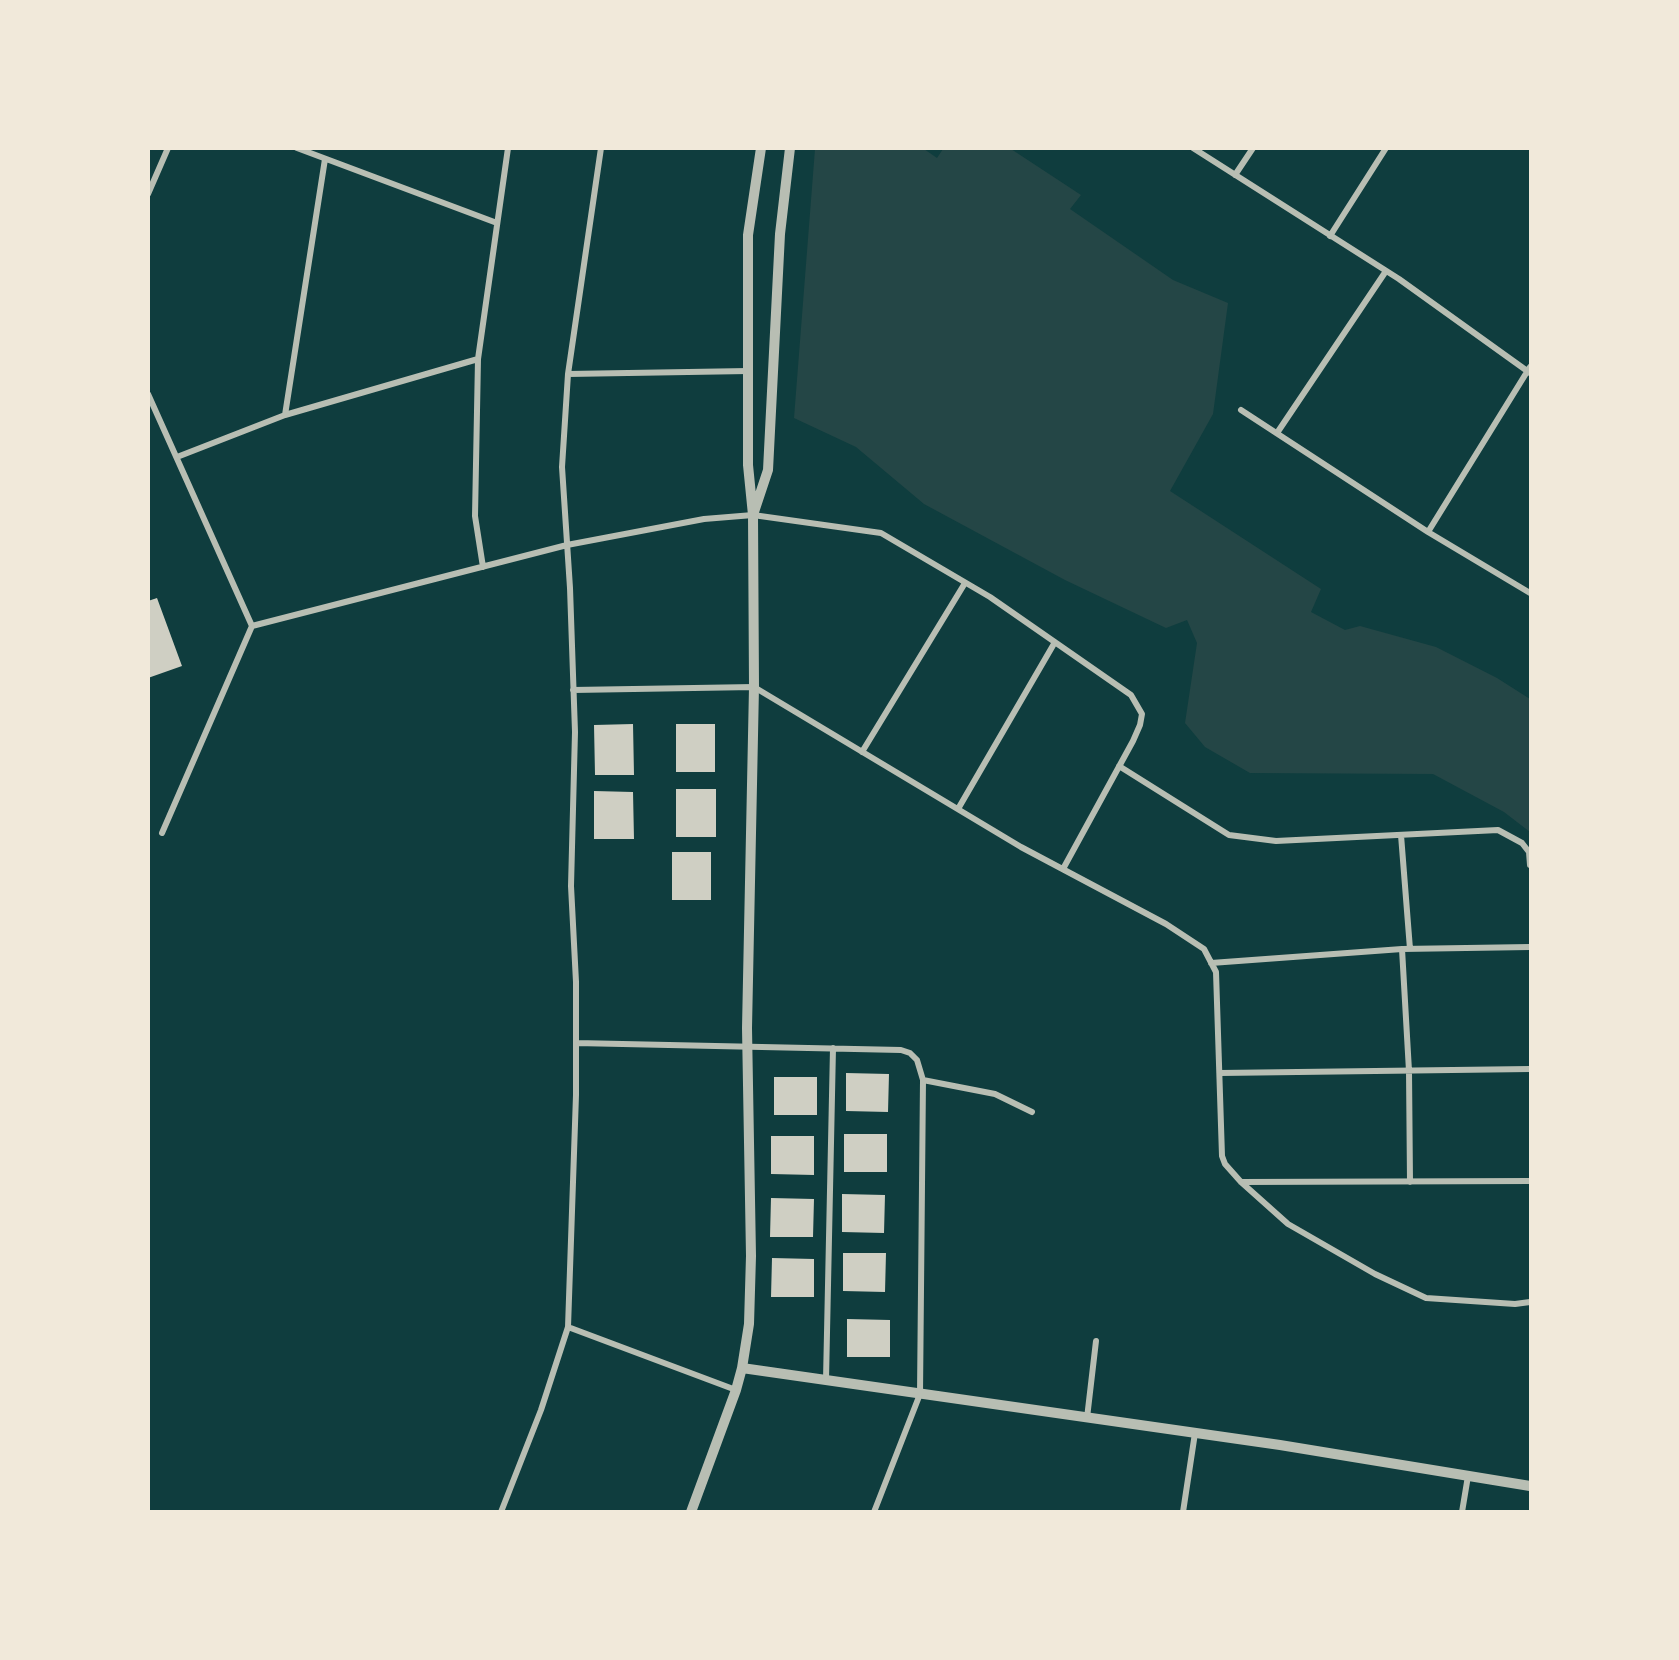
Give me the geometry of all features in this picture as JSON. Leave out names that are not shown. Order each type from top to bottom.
[{"type":"street","points":[[148,194],[168,148]]},
{"type":"street","points":[[297,148],[497,223]]},
{"type":"street","points":[[483,567],[475,516],[478,359],[508,148]]},
{"type":"street","points":[[501,1512],[541,1410],[568,1327],[576,1106],[576,982],[571,886],[575,732],[570,588],[562,467],[568,374],[601,148]]},
{"type":"street","points":[[691,1512],[736,1390],[749,1324],[747,1046],[753,687],[753,515],[748,465],[748,235],[761,148]]},
{"type":"street","points":[[753,515],[768,470],[780,234],[790,148]]},
{"type":"street","points":[[1193,148],[1386,272],[1530,370],[1428,532]]},
{"type":"street","points":[[1235,175],[1253,148]]},
{"type":"street","points":[[1330,236],[1386,148]]},
{"type":"street","points":[[285,415],[325,159]]},
{"type":"street","points":[[1277,433],[1386,272]]},
{"type":"street","points":[[177,457],[285,415],[478,359]]},
{"type":"street","points":[[568,374],[748,371]]},
{"type":"street","points":[[148,394],[252,626],[162,833]]},
{"type":"street","points":[[1241,410],[1428,532],[1530,593]]},
{"type":"street","points":[[252,626],[567,545],[704,519],[753,515],[881,532],[990,597],[1055,642],[1131,695],[1142,714],[1132,741],[1063,869]]},
{"type":"street","points":[[862,752],[965,583]]},
{"type":"street","points":[[958,809],[1055,642]]},
{"type":"street","points":[[573,690],[753,687],[1021,847],[1166,924],[1204,949],[1216,972],[1222,1156],[1225,1164],[1241,1182],[1288,1224],[1375,1274],[1426,1298],[1515,1304],[1530,1302]]},
{"type":"street","points":[[1119,766],[1229,835],[1275,841],[1498,831],[1522,843],[1529,852],[1530,865]]},
{"type":"street","points":[[1401,835],[1410,949]]},
{"type":"street","points":[[1211,963],[1402,949],[1530,947]]},
{"type":"street","points":[[1402,949],[1409,1071],[1410,1182]]},
{"type":"street","points":[[576,1043],[901,1050],[910,1053],[917,1060],[922,1080],[920,1394],[874,1512]]},
{"type":"street","points":[[826,1380],[833,1048]]},
{"type":"street","points":[[1220,1073],[1530,1069]]},
{"type":"street","points":[[922,1080],[994,1094],[1032,1112]]},
{"type":"street","points":[[1241,1182],[1530,1182]]},
{"type":"street","points":[[568,1327],[736,1390]]},
{"type":"street","points":[[1087,1418],[1096,1341]]},
{"type":"street","points":[[742,1368],[1280,1445],[1530,1486]]},
{"type":"street","points":[[1183,1512],[1196,1433]]},
{"type":"street","points":[[1462,1512],[1468,1476]]},
{"type":"shaded area","points":[[815,149],[924,149],[937,158],[943,149],[1011,149],[1081,195],[1070,209],[1173,280],[1228,303],[1213,414],[1170,491],[1321,589],[1311,612],[1345,630],[1360,626],[1436,647],[1497,678],[1530,699],[1530,832],[1504,812],[1433,774],[1250,773],[1205,747],[1185,723],[1197,643],[1187,620],[1166,628],[1065,580],[924,504],[856,447],[794,418]]},
{"type":"building","points":[[157,598],[182,666],[148,678],[148,601]]},
{"type":"building","points":[[633,724],[634,775],[595,775],[594,725]]},
{"type":"building","points":[[676,724],[715,724],[715,772],[676,772]]},
{"type":"building","points":[[676,789],[716,789],[716,837],[676,837]]},
{"type":"building","points":[[594,791],[633,792],[634,839],[594,839]]},
{"type":"building","points":[[672,852],[711,852],[711,900],[672,900]]},
{"type":"building","points":[[846,1073],[889,1074],[888,1112],[846,1111]]},
{"type":"building","points":[[774,1077],[817,1077],[817,1115],[774,1115]]},
{"type":"building","points":[[844,1134],[887,1134],[887,1172],[844,1172]]},
{"type":"building","points":[[771,1136],[814,1136],[814,1175],[771,1174]]},
{"type":"building","points":[[842,1194],[885,1195],[884,1233],[842,1232]]},
{"type":"building","points":[[771,1198],[814,1199],[813,1237],[770,1237]]},
{"type":"building","points":[[843,1253],[886,1253],[885,1292],[843,1291]]},
{"type":"building","points":[[772,1258],[814,1259],[814,1297],[771,1297]]},
{"type":"building","points":[[847,1319],[890,1320],[890,1357],[847,1357]]}]
